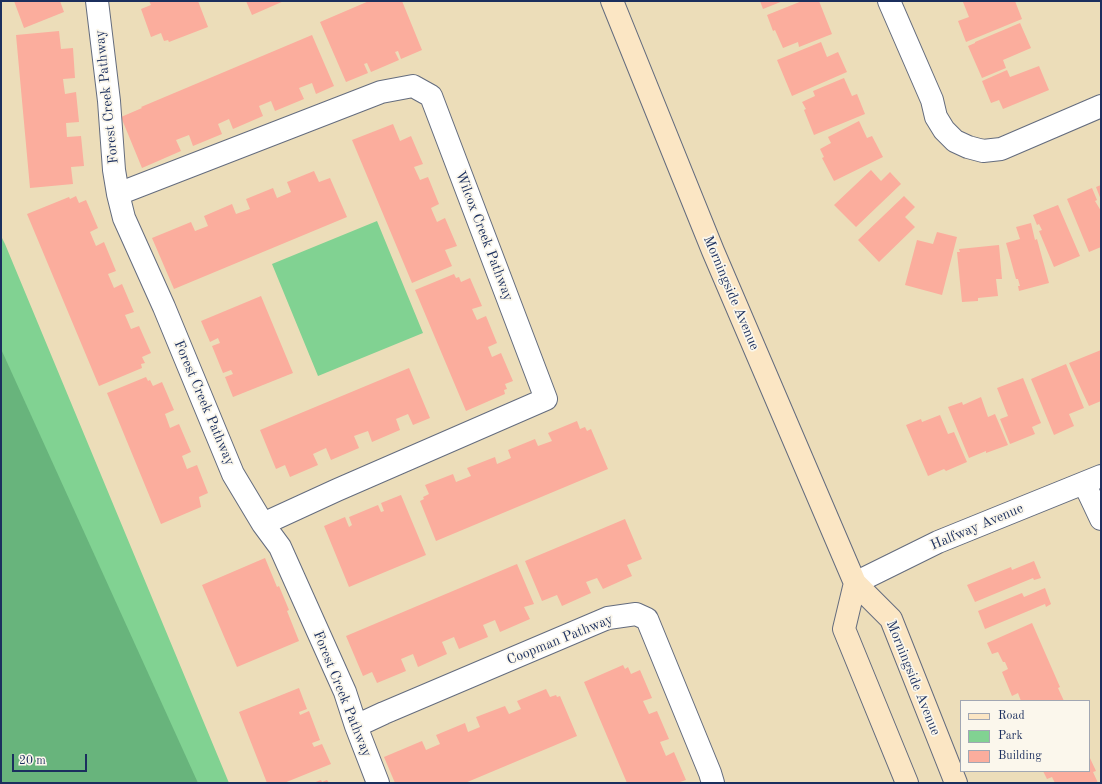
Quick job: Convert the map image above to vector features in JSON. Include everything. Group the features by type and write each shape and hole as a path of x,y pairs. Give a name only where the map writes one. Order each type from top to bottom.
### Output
{"main road":[{"name":"Morningside Avenue","path":"612,1 713,251 855,583 892,619 956,783"},
{"path":"855,583 844,629 907,783"}],"street":[{"name":"Forest Creek Pathway","path":"97,1 109,101 114,170 118,194 129,230 164,307 233,474 262,524 280,547 345,692 356,726 378,783"},
{"path":"889,1 932,100 936,117 944,130 955,141 968,147 983,150 1001,149 1101,106"},
{"name":"Wilcox Creek Pathway","path":"118,194 381,92 413,86 431,96 546,399 262,524"},
{"name":"Halfway Avenue","path":"855,583 938,542 1092,479"},
{"path":"1092,479 1101,519"},
{"name":"Coopman Pathway","path":"356,726 603,620 636,614 647,619 713,783"}],"green space":[{"path":"377,221 423,333 318,376 272,264"},
{"path":"1,236 5,244 229,783 1,783"},
{"path":"1,349 198,783 1,783"}],"building":[{"path":"14,1 60,1 64,12 24,28"},
{"path":"149,1 198,1 208,27 169,42 168,40 164,41 161,33 151,37 141,9 151,5"},
{"path":"246,1 284,1 252,15"},
{"path":"369,1 402,1 422,50 401,59 398,51 395,52 399,60 371,72 367,63 364,64 368,73 346,82 320,22"},
{"path":"760,1 783,1 763,9"},
{"path":"802,1 819,1 832,34 799,47 798,42 783,48 775,30 773,31 767,15"},
{"path":"1015,1 1022,19 966,42 958,21 969,17 963,2"},
{"path":"1020,23 1031,48 1003,60 1006,68 982,78 968,46"},
{"path":"59,31 61,49 73,48 75,78 63,79 65,94 76,92 79,122 66,123 67,137 81,136 84,166 71,167 73,184 30,188 16,35"},
{"path":"312,35 334,86 316,94 312,83 299,88 304,99 275,111 271,101 259,106 263,116 233,129 229,119 218,124 222,134 193,146 189,135 176,140 181,151 142,168 121,117 142,108 141,107"},
{"path":"821,42 827,57 838,52 847,72 792,96 777,60"},
{"path":"1039,66 1049,90 1003,109 999,100 991,103 982,81 1007,70 1010,77"},
{"path":"844,78 852,96 857,94 865,114 814,135 804,110 806,109 802,102 815,96 813,91"},
{"path":"859,121 867,138 872,136 883,157 834,181 822,158 824,157 820,149 831,143 828,137"},
{"path":"393,124 400,141 411,136 423,164 414,167 420,180 428,177 439,204 431,208 437,222 445,218 457,246 445,250 452,266 412,283 352,140"},
{"path":"871,170 881,181 890,172 901,184 856,227 834,205"},
{"path":"314,171 319,182 330,178 347,217 174,289 152,238 191,222 195,231 208,226 204,216 232,204 236,214 250,209 246,199 273,188 277,198 291,192 287,182"},
{"path":"1101,185 1101,200 1096,187"},
{"path":"1092,188 1097,200 1095,201 1101,211 1101,247 1089,252 1067,199"},
{"path":"76,196 79,203 86,200 98,228 90,232 96,246 104,242 116,271 108,274 114,288 122,284 134,312 125,315 131,329 139,326 151,353 142,357 145,363 141,364 142,368 99,386 27,214 69,197 70,199"},
{"path":"904,196 915,207 905,217 915,227 879,262 858,240"},
{"path":"1058,205 1080,256 1054,267 1039,231 1042,230 1039,224 1037,225 1033,215"},
{"path":"1031,223 1049,283 1019,291 1018,286 1020,286 1018,279 1016,279 1006,243 1020,239 1016,227"},
{"path":"937,232 957,237 942,295 905,285 917,240 933,244"},
{"path":"999,245 1002,279 996,279 998,296 978,298 978,301 962,302 957,252 960,252 959,249"},
{"path":"454,274 456,278 459,277 461,282 470,278 482,306 472,309 477,320 486,316 497,343 488,347 492,357 501,353 513,381 505,384 507,389 504,390 505,394 466,411 415,290"},
{"path":"261,296 293,373 233,397 225,377 233,374 231,370 223,373 212,346 220,343 218,338 210,342 201,321"},
{"path":"1101,350 1101,401 1089,406 1069,363"},
{"path":"1066,364 1084,408 1069,414 1074,426 1054,435 1031,379"},
{"path":"409,368 430,418 413,425 408,414 396,419 400,430 372,442 368,431 354,436 359,448 331,460 326,448 313,454 318,465 290,477 285,465 276,469 260,430"},
{"path":"146,377 148,381 150,380 153,386 162,382 174,410 165,414 170,428 179,424 191,452 182,456 187,469 197,465 208,493 199,497 201,507 161,524 107,393"},
{"path":"1023,378 1041,423 1032,427 1035,434 1010,444 1000,419 1008,416 997,388"},
{"path":"981,397 988,417 995,414 1008,445 986,453 986,451 969,458 948,407 962,402 963,405"},
{"path":"940,415 948,434 954,432 967,462 946,471 944,469 928,476 906,425 921,419 922,422"},
{"path":"577,421 580,429 585,427 587,431 591,429 608,469 436,541 420,501 424,499 423,497 429,494 425,485 453,474 456,482 471,476 467,468 495,457 497,464 511,458 508,450 535,439 538,446 552,441 548,433"},
{"path":"401,495 426,555 349,587 324,526 345,517 349,527 352,525 349,517 378,505 381,512 384,511 381,503"},
{"path":"625,519 642,559 627,565 632,576 603,589 597,578 586,582 591,593 562,606 557,595 542,601 525,561"},
{"path":"265,558 277,587 279,586 289,610 287,611 299,641 237,667 202,585"},
{"path":"1034,561 1041,578 1034,580 1033,578 975,602 967,585 1011,567 1012,570"},
{"path":"517,564 534,604 524,607 530,619 500,632 495,620 483,625 488,637 459,649 454,637 442,642 447,654 418,667 413,654 401,659 406,671 377,683 372,672 363,676 346,636"},
{"path":"1045,588 1051,604 1046,607 1045,604 985,629 978,611 1022,593 1024,597"},
{"path":"1032,623 1060,687 1058,688 1064,700 1021,700 1018,693 1012,696 1002,672 1008,669 1005,662 1003,662 998,652 992,654 987,643"},
{"path":"623,665 625,669 628,667 631,674 640,670 652,698 643,701 649,714 657,711 669,739 660,742 666,756 674,752 686,780 677,783 627,783 584,682"},
{"path":"299,688 307,709 299,712 300,715 309,711 320,740 312,743 314,747 322,744 331,764 284,783 267,783 239,712"},
{"path":"546,689 550,697 556,695 557,697 560,696 577,736 465,783 395,783 384,757 422,741 426,750 440,744 436,735 465,723 468,732 480,727 476,717 505,706 509,714 521,709 517,701"},
{"path":"1090,758 1096,771 1093,772 1098,783 1055,783 1052,777 1047,779 1044,772 1090,772"},
{"path":"321,780 322,782 327,780 329,783 313,783"}]}
